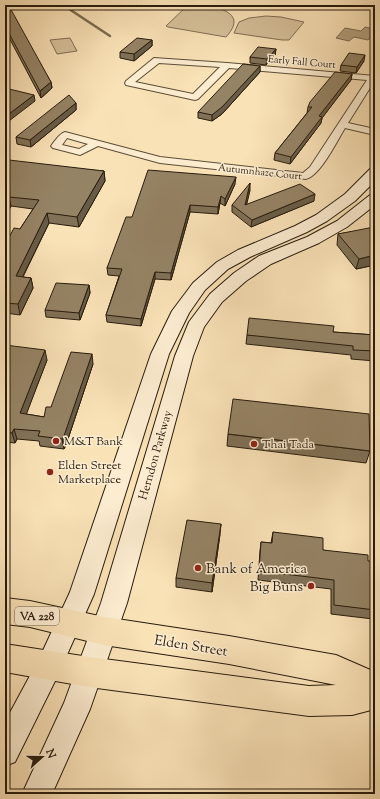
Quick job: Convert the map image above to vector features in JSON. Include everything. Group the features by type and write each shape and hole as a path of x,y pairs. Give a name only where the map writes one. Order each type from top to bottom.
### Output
{"main road":[{"name":"Herndon Parkway","path":"5,752 49,666 82,594 160,354 169,331 179,312 199,287 235,258 268,242 307,226 327,215 352,197 375,172"},
{"name":"Herndon Parkway","path":"37,794 76,709 114,603 184,356 195,326 216,298 240,277 265,260 313,240 342,224 375,198"},
{"name":"Elden Street","path":"5,611 30,614 104,632 229,650 336,670 375,687"},
{"path":"5,658 89,672 309,701 352,700 375,694"}],"street":[{"name":"Early Fall Court","path":"227,65 195,97 129,83 157,60 227,65 374,78"},
{"name":"Autumnhaze Court","path":"97,143 160,160 306,176 314,169 374,78"},
{"path":"343,124 375,132"}],"shaded area":[{"path":"188,5 206,6 224,10 231,15 234,20 233,28 226,37 166,26"},
{"path":"266,16 281,17 304,22 289,40 234,33 239,22 249,18"},
{"path":"365,27 375,29 375,32 368,40 354,37 349,41 336,38 345,28 361,31"},
{"path":"70,38 77,51 57,54 50,40"}],"building":[{"path":"5,6 9,6 51,82 40,91 5,26"},
{"path":"137,38 152,40 134,54 120,52"},
{"path":"258,47 276,49 267,59 250,57"},
{"path":"349,53 365,55 357,67 341,65"},
{"path":"243,64 260,66 222,107 212,115 198,112"},
{"path":"335,72 352,74 319,116 322,117 291,157 275,153 312,107 308,107 310,102"},
{"path":"5,88 34,95 5,117"},
{"path":"69,95 76,103 30,140 16,137"},
{"path":"9,160 104,171 77,217 47,213 16,276 31,278 18,304 5,303 5,263 10,254 5,254 5,245 14,228 20,229 39,200 9,197 5,204 5,164"},
{"path":"148,170 236,177 225,199 221,196 218,207 190,205 171,273 155,272 141,319 106,315 122,269 107,268 126,217 132,217"},
{"path":"250,183 245,205 300,184 315,194 252,220 232,205"},
{"path":"374,227 375,255 359,259 338,234"},
{"path":"56,283 89,285 79,313 45,310"},
{"path":"249,318 334,326 333,332 375,335 375,351 353,350 353,346 247,335"},
{"path":"5,345 45,350 20,413 44,417 46,407 51,407 71,352 92,354 62,439 38,436 40,431 14,429 12,433 5,432"},
{"path":"233,399 369,414 370,451 228,434"},
{"name":"Bank of America","path":"187,520 221,524 212,583 176,578"},
{"path":"273,532 323,538 323,550 368,555 368,561 374,561 375,610 334,605 334,580 259,571 261,542 272,543"}],"waterway":[{"path":"63,5 110,36"}],"place":[{"name":"M&T Bank","path":"56,441"},
{"name":"Thai Tada","path":"254,444"},
{"name":"Elden Street Marketplace","path":"50,472"},
{"name":"Bank of America","path":"198,568"},
{"name":"Big Buns","path":"311,586"}]}
